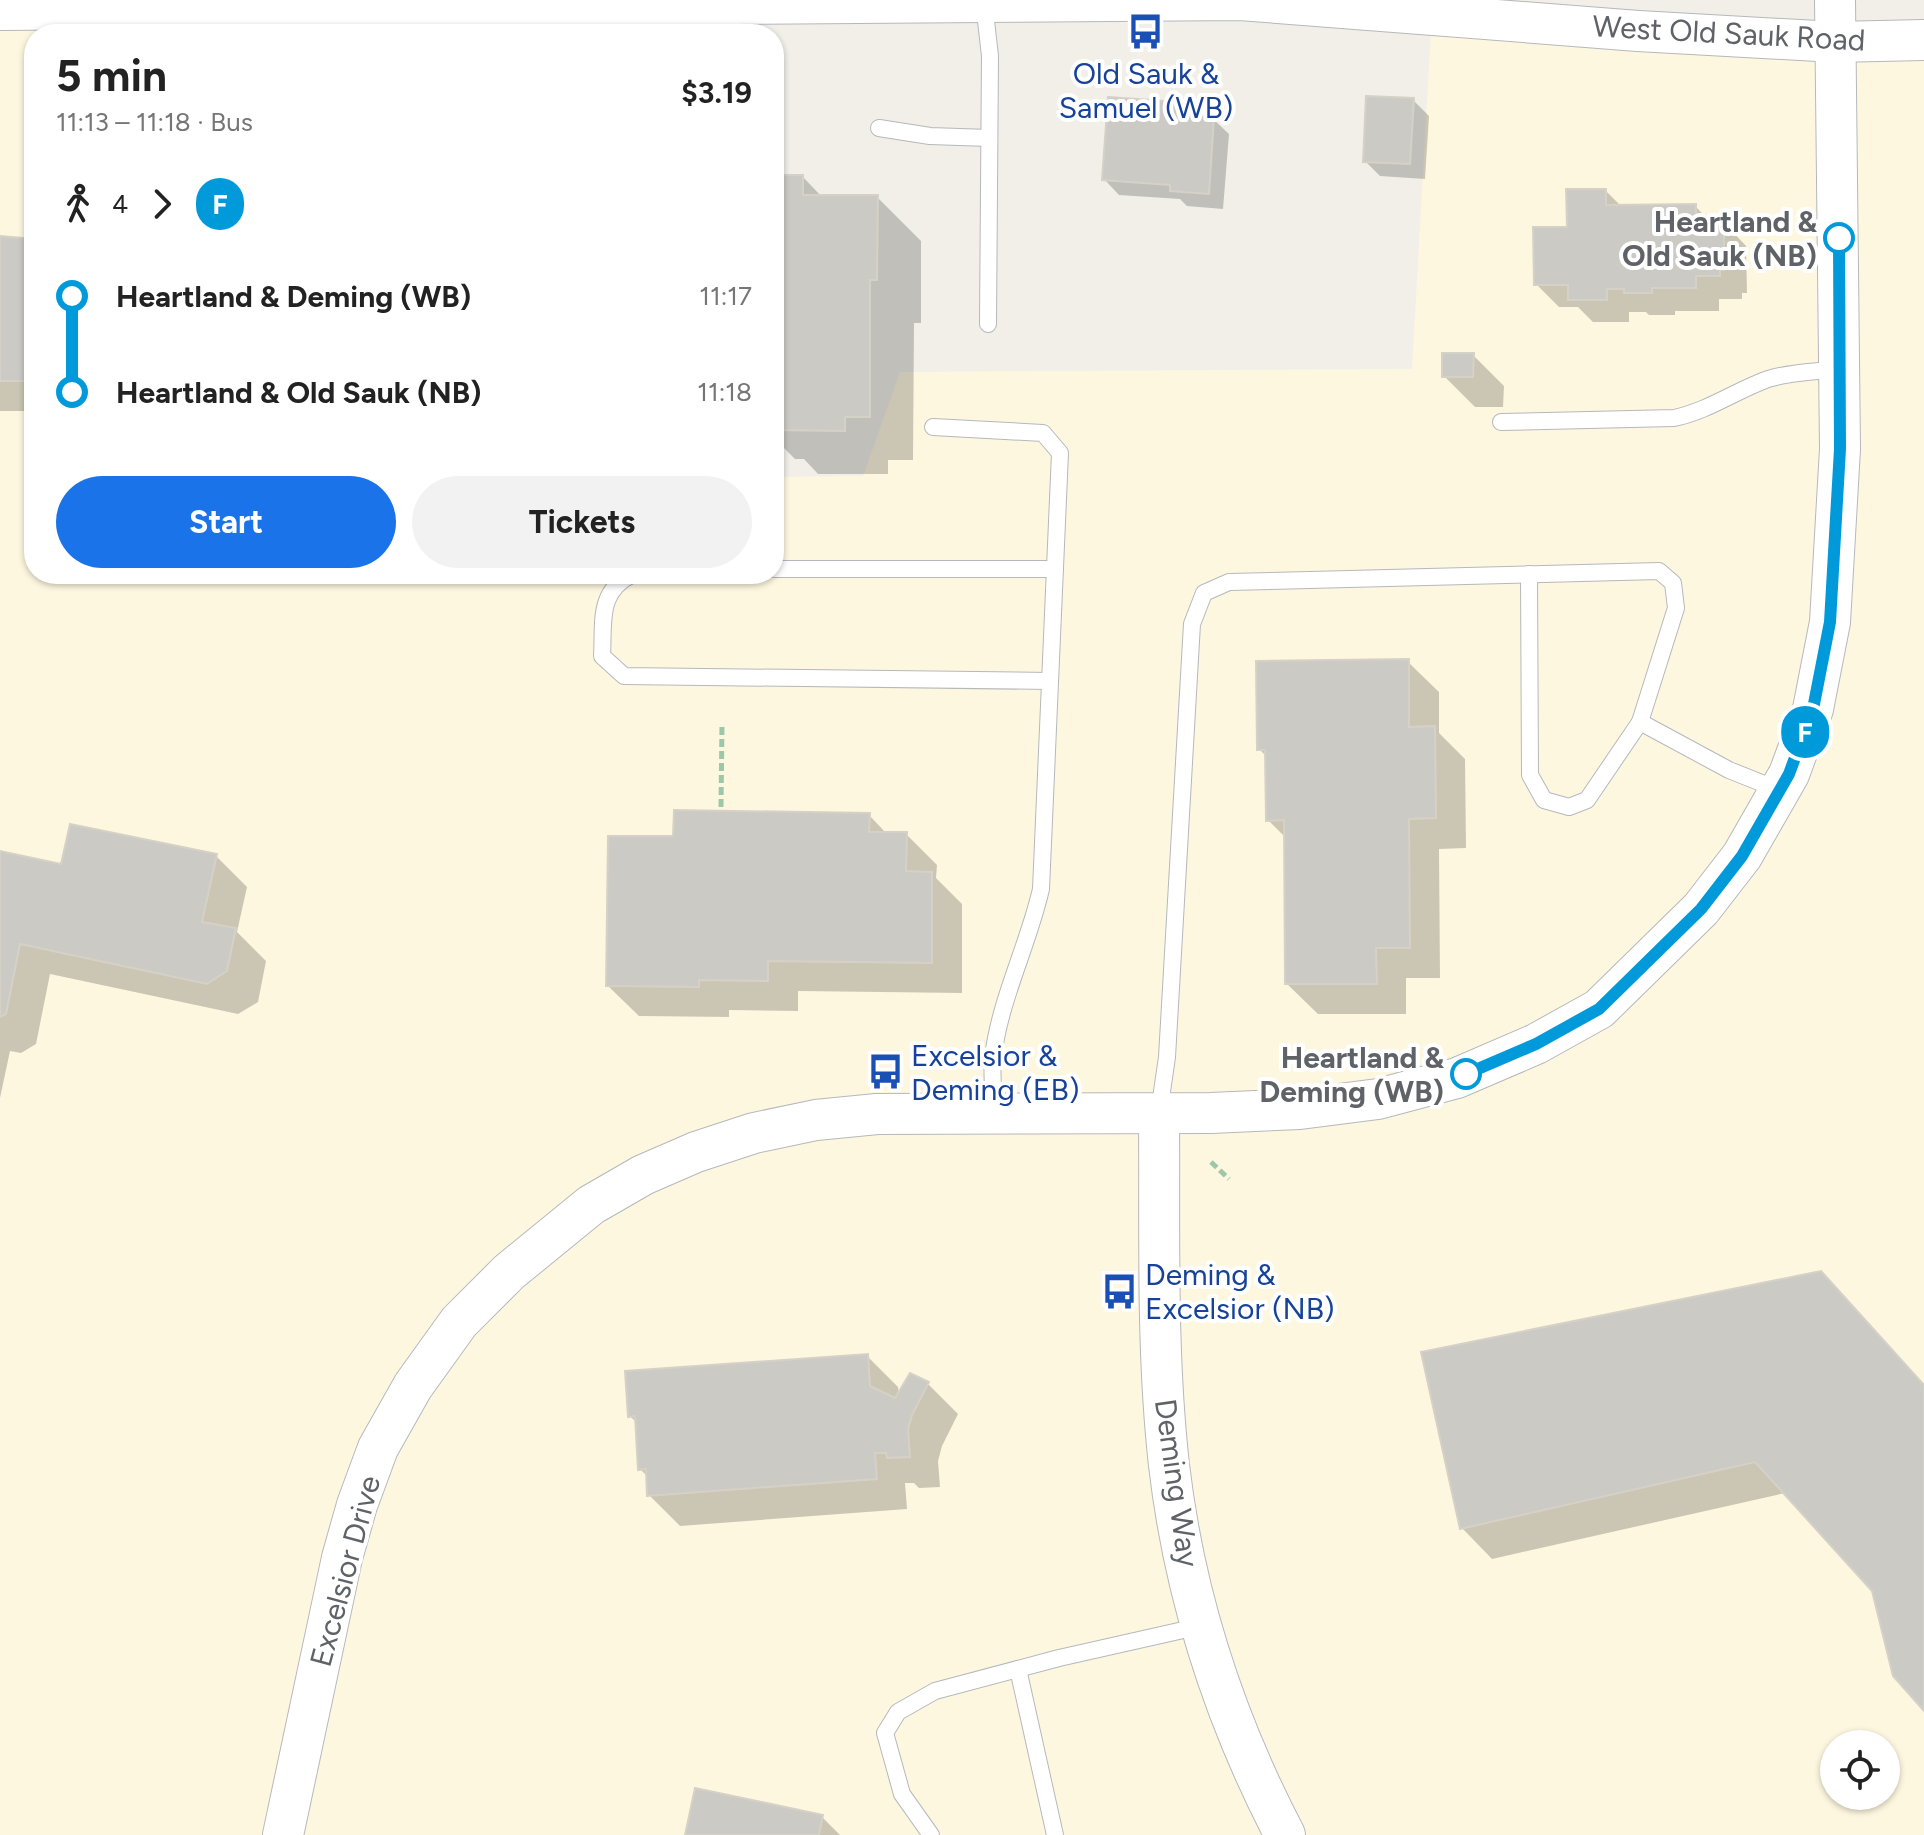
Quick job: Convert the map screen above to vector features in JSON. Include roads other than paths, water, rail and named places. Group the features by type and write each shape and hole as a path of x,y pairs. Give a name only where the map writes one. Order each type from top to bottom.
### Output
{"street":[{"name":"West Old Sauk Road","path":"0,10 1240,0 1638,31 1835,42 1924,40"},
{"name":"Excelsior Drive","path":"283,1835 342,1558 378,1448 413,1386 459,1322 509,1272 591,1205 643,1175 725,1143 816,1120 877,1114 1300,1109 1378,1099 1457,1078 1536,1044 1599,1009 1701,909 1742,856 1789,774 1813,709 1830,622 1840,449 1835,0"},
{"name":"Deming Way","path":"1159,1113 1163,1381 1168,1452 1181,1540 1201,1626 1226,1705 1248,1760 1285,1835"}],"lane":[{"path":"984,3 990,56 988,324"},
{"path":"879,128 930,136 989,138"},
{"path":"1501,422 1674,418 1697,413 1785,374 1839,369"},
{"path":"933,427 1043,433 1060,453 1041,889 1033,924 1004,1003 993,1058 995,1113"},
{"path":"784,569 1055,569"},
{"path":"1159,1113 1167,1057 1192,624 1204,593 1229,582 1529,574 1659,571 1673,583 1676,608 1640,722 1587,800 1569,807 1544,800 1530,775 1529,574"},
{"path":"617,584 605,601 602,656 624,676 1050,681"},
{"path":"1640,722 1729,770 1779,790"},
{"path":"931,1835 902,1794 885,1733 898,1712 935,1691 1201,1626"},
{"path":"1018,1669 1055,1835"}],"place":[{"name":"Old Sauk & Samuel (WB)","path":"1146,32"},
{"name":"Heartland & Old Sauk (NB)","path":"1839,238"},
{"name":"Excelsior & Deming (EB)","path":"885,1072"},
{"name":"Heartland & Deming (WB)","path":"1466,1074"},
{"name":"Deming & Excelsior (NB)","path":"1119,1291"}]}
